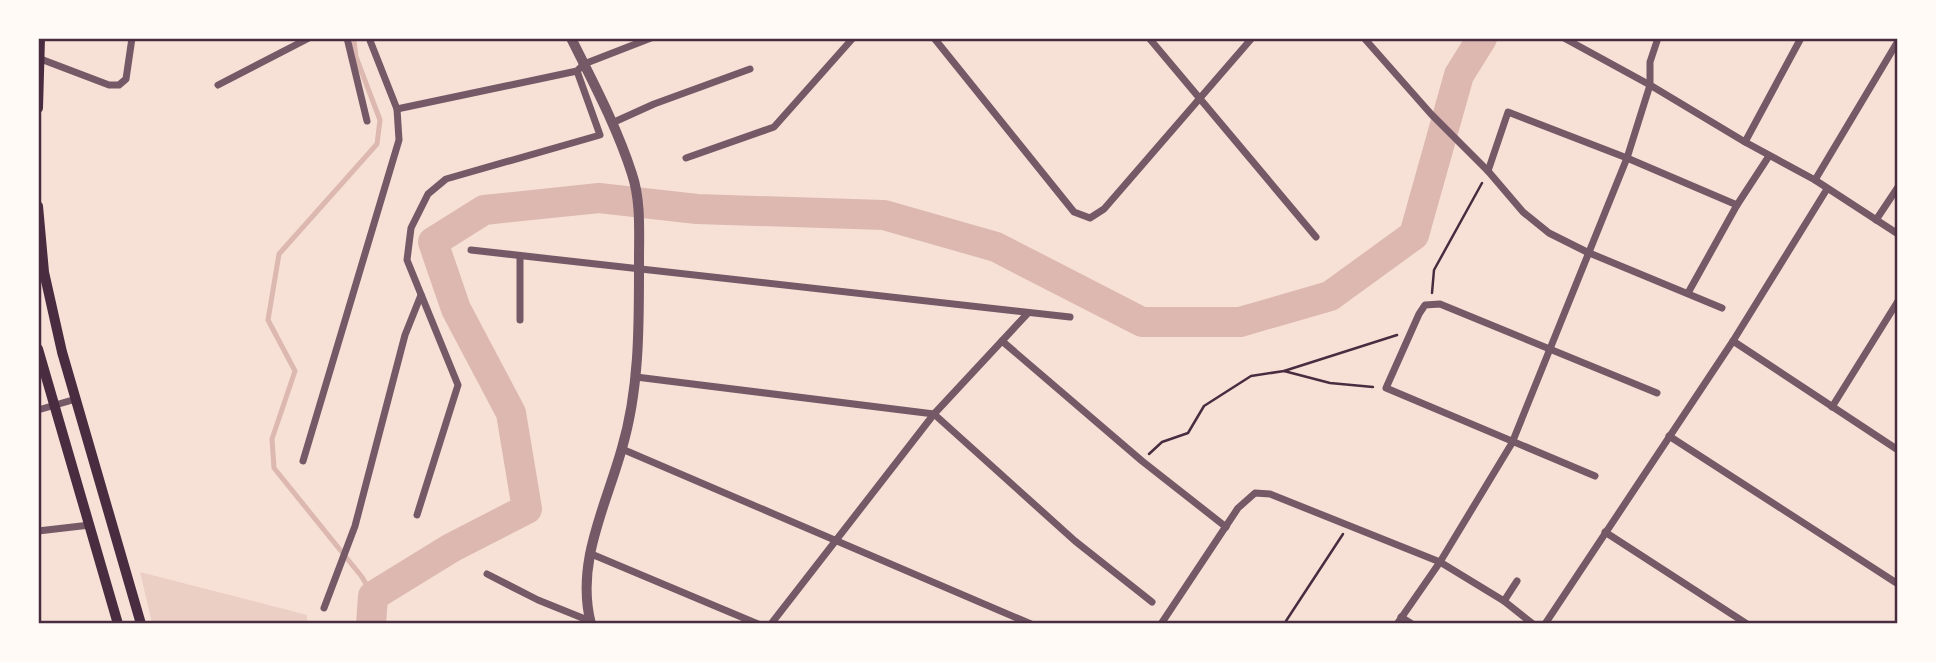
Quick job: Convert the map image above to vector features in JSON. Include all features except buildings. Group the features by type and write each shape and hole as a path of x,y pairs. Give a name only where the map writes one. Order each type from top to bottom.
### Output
{"main road":[{"path":"38,108 40,38"},
{"path":"38,206 44,272 62,352 141,624"},
{"path":"38,349 118,624"}],"street":[{"path":"39,59 109,85 119,85 126,79 132,38"},
{"path":"218,85 309,38"},
{"path":"347,38 367,121"},
{"path":"303,461 399,140 397,109 369,38"},
{"path":"418,515 458,385 407,260 411,228 428,194 446,179 600,135 571,38"},
{"path":"397,109 580,68 651,38"},
{"path":"686,158 774,127 853,38"},
{"path":"934,38 1074,212 1090,218 1104,209 1252,38"},
{"path":"1149,38 1316,237"},
{"path":"1364,38 1430,114 1488,171 1523,212 1549,233 1587,252 1722,308"},
{"path":"1563,38 1815,180 1898,234"},
{"path":"1412,624 1399,620 1440,562 1511,443 1627,158 1650,85 1650,62 1658,38"},
{"path":"1745,142 1801,38"},
{"path":"1815,180 1898,41"},
{"path":"580,68 612,123 633,176 639,211 634,400 622,449 589,553 586,600 590,622"},
{"path":"612,123 654,104 750,69"},
{"path":"1488,171 1508,112 1627,158 1737,205"},
{"path":"1688,292 1737,205 1769,156"},
{"path":"1876,220 1898,187"},
{"path":"1545,624 1733,341 1827,189"},
{"path":"471,250 1070,317"},
{"path":"520,257 520,320"},
{"path":"324,608 355,526 405,335 421,295"},
{"path":"1832,407 1898,301"},
{"path":"1595,476 1511,443 1386,388 1411,331 1426,305 1440,304 1657,393"},
{"path":"771,624 934,414 1028,313"},
{"path":"1002,341 1142,461 1226,527"},
{"path":"1733,341 1898,450"},
{"path":"636,377 934,414 1075,541 1152,602"},
{"path":"38,410 76,399"},
{"path":"1669,436 1898,584"},
{"path":"622,449 1031,624"},
{"path":"1161,624 1238,508 1255,493 1270,494 1440,562 1504,601 1533,624"},
{"path":"38,531 90,525"},
{"path":"1605,532 1747,624"},
{"path":"589,553 758,624"},
{"path":"487,574 590,622"},
{"path":"1504,601 1517,581"}],"path":[{"path":"1426,305 1432,294 1434,270 1488,171"},
{"path":"1142,461 1161,442 1188,433 1204,406 1251,376 1284,371 1411,331"},
{"path":"1284,371 1330,383 1386,388"},
{"path":"1284,624 1349,525"}],"shaded area":[{"path":"140,572 307,615 307,623 152,623"}],"waterway":[{"path":"371,624 373,596 451,548 527,509 511,413 456,309 433,242 484,210 599,198 697,209 884,215 996,247 1142,322 1240,322 1330,296 1414,235 1459,75 1482,38"},
{"path":"354,41 356,57 380,120 377,144 279,254 268,320 295,371 272,439 274,468 362,577 373,596"}]}
